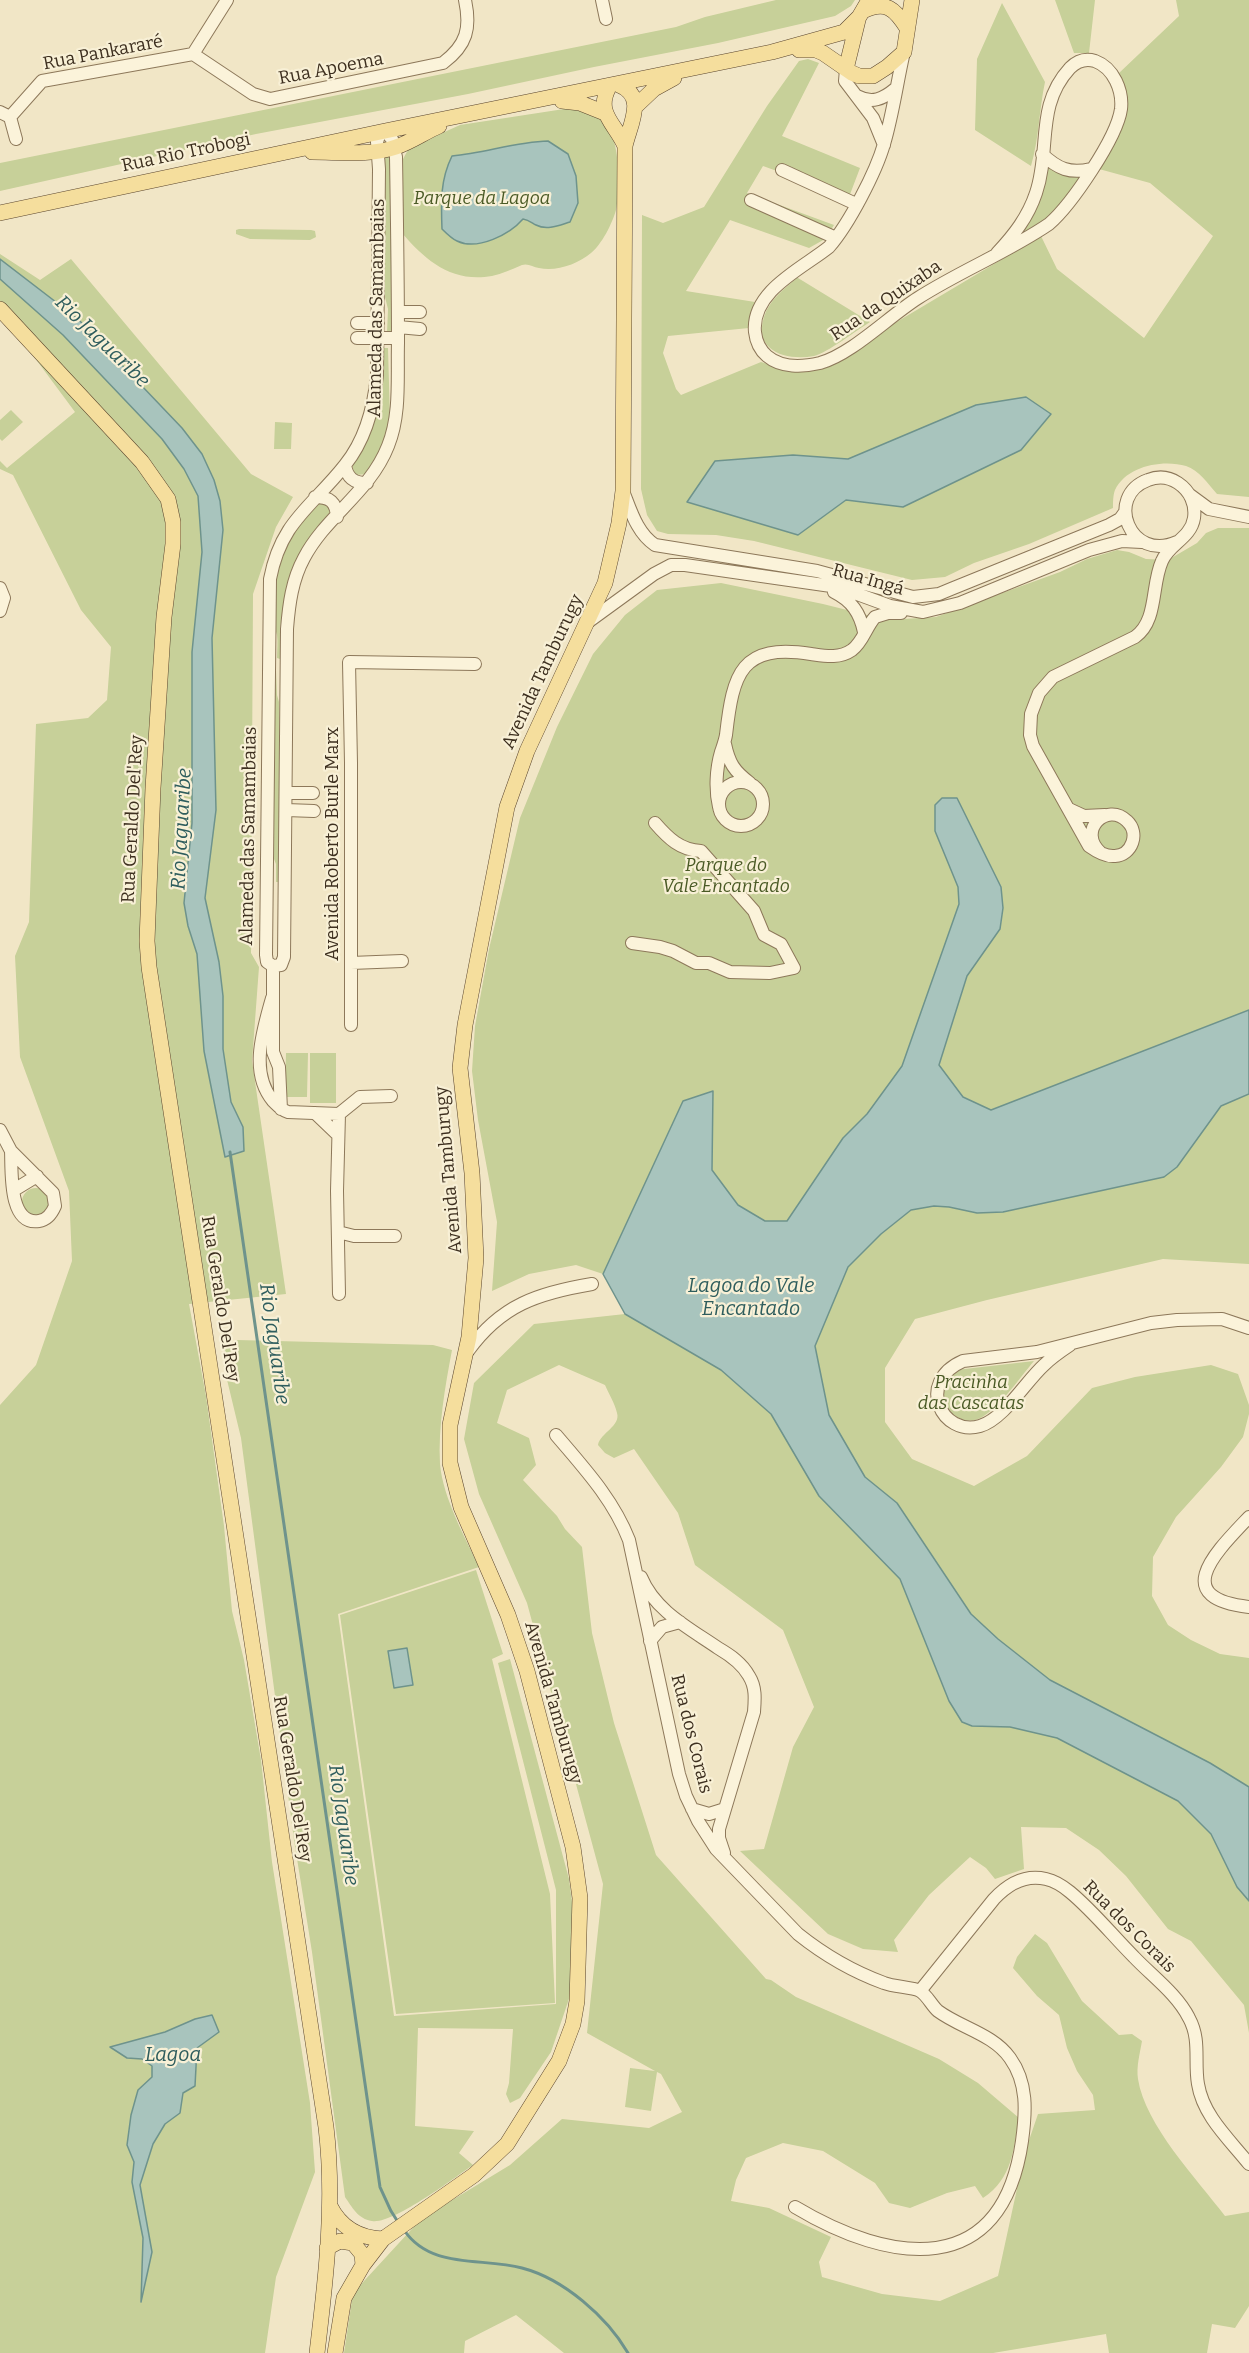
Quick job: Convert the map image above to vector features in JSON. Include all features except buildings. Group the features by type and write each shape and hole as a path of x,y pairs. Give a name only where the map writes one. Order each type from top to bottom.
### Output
{"main road":[{"path":"772,52 816,50 859,76 873,76 887,68 904,52 912,0"},
{"path":"605,113 603,102 614,86 772,52 844,32 864,9 872,6 887,7 898,15 907,28"},
{"path":"846,69 864,9"},
{"path":"614,86 629,90 636,106 654,89 691,69"},
{"name":"Rua Rio Trobogi","path":"0,213 382,131 614,86"},
{"path":"539,100 580,103 605,113"},
{"name":"Avenida Tamburugy","path":"335,2353 344,2298 363,2265 386,2237 474,2175 507,2144 559,2061 573,2024 577,2001 580,1898 573,1847 527,1671 508,1615 461,1507 450,1463 450,1425 466,1354 475,1292 477,1258 472,1173 461,1085 465,1025 507,807 527,751 605,583 612,555 623,491 625,146 636,106"},
{"name":"Avenida Tamburugy","path":"605,113 617,128 625,146"},
{"path":"281,153 378,151 395,147 458,117"},
{"name":"Rua Geraldo Del'Rey","path":"0,309 142,462 168,499 173,522 173,544 164,617 153,788 147,941 149,967 331,2168 327,2248 317,2353"},
{"path":"330,2206 337,2219 352,2231 373,2238 386,2237"},
{"path":"327,2248 340,2241 353,2243 362,2254 363,2265"}],"street":[{"path":"194,54 227,0"},
{"name":"Rua Apoema","path":"194,54 253,94 270,99 278,98 443,63 467,33 468,18 465,0"},
{"path":"602,0 606,19"},
{"name":"Rua da Quixaba","path":"904,52 884,145 856,204 829,247 768,294 755,323 755,334 759,347 768,357 778,362 804,366 837,356 918,298 1049,224 1072,200 1113,133 1121,109 1121,94 1112,73 1102,64 1093,60 1083,60 1074,64 1058,85 1048,108 1037,191 1028,212 1013,236 997,253"},
{"name":"Rua Pankararé","path":"5,115 42,81 194,54"},
{"path":"846,69 845,81 873,118 884,145"},
{"path":"857,96 877,100 888,96 896,89"},
{"path":"5,115 16,139"},
{"path":"382,131 392,139 395,147"},
{"name":"Alameda das Samambaias","path":"382,131 378,139 378,323 375,399 364,432 345,465 315,496 285,535 273,563 268,597 266,958 267,962 273,966 284,962 288,610 297,574 314,543 367,483 382,461 394,426 397,408 395,147"},
{"path":"1042,154 1058,168 1078,172 1091,169"},
{"path":"782,170 856,204"},
{"path":"751,200 836,238"},
{"path":"398,312 420,312"},
{"name":"Alameda das Samambaias","path":"357,323 378,323"},
{"path":"357,338 377,338 420,328"},
{"path":"345,465 349,477 354,481 367,483"},
{"path":"1157,573 1155,559 1144,543 1130,530 1125,512 1135,487 1151,478 1169,478 1178,482 1204,507 1249,517"},
{"name":"Rua Ingá","path":"623,491 637,525 655,545 817,571 913,597 939,594 1109,525 1120,519 1125,512"},
{"path":"1190,495 1195,509 1190,530"},
{"path":"315,496 332,501 335,504 337,517"},
{"path":"1069,809 1084,816 1114,814 1126,820 1131,825 1133,839 1127,851 1121,855 1107,856 1089,846 1033,746 1029,724 1034,702 1053,676 1143,632 1150,615 1157,573 1165,555 1207,515 1223,513"},
{"name":"Rua Ingá","path":"588,622 654,574 671,565 685,565 838,587 890,606 923,612 960,603 1103,545 1122,541 1144,543"},
{"path":"1144,543 1161,547 1177,542"},
{"path":"814,585 836,592 853,605 862,621 864,632"},
{"path":"0,588 3,598 0,611"},
{"path":"725,742 729,762 734,770 761,792 764,808 756,821 741,826 726,821 719,807 716,790 731,692 735,682 749,664 763,654 774,651 825,656 843,654 858,644 870,622 880,615 923,612"},
{"path":"268,662 286,662"},
{"name":"Avenida Roberto Burle Marx","path":"351,1025 349,662 474,664"},
{"path":"719,807 724,790 730,785 739,782 755,786"},
{"path":"286,793 313,793"},
{"path":"286,810 314,811"},
{"path":"1101,853 1092,843 1092,829 1100,818 1107,815"},
{"path":"632,943 660,947 696,963 709,963 726,968 730,972 770,973 794,968 781,944 764,935 754,911 701,851 689,850 670,840 655,823"},
{"path":"267,890 285,890"},
{"path":"351,963 402,961"},
{"path":"273,966 275,1058 279,1067 281,1109"},
{"path":"272,998 264,1028 260,1071 265,1089 281,1109 288,1113 339,1114 360,1097 391,1096"},
{"path":"260,1057 275,1058"},
{"path":"315,1113 338,1135"},
{"path":"339,1114 339,1294"},
{"path":"0,1130 11,1151 53,1193 55,1199 52,1213 46,1218 39,1221 24,1218 16,1207 11,1151"},
{"path":"14,1190 38,1176"},
{"path":"338,1232 354,1236 395,1236"},
{"path":"466,1354 479,1335 499,1318 537,1296 592,1284"},
{"path":"1070,1345 1043,1365 1000,1413 980,1426 969,1427 956,1424 946,1417 940,1407 936,1395 943,1374 953,1365 963,1361 1037,1352 1151,1323 1202,1318 1249,1320"},
{"path":"1222,1319 1249,1328"},
{"path":"1037,1352 1043,1365"},
{"name":"Rua dos Corais","path":"556,1435 602,1490 615,1510 629,1540 636,1582 679,1774 692,1809 711,1842 728,1861 811,1945 876,1980 898,1988 920,1991 994,1899 1007,1887 1016,1881 1036,1878 1047,1879 1059,1885 1080,1902 1171,1994 1189,2016 1197,2043 1196,2073 1201,2099 1215,2122 1249,2164"},
{"path":"1249,1517 1215,1553 1208,1564 1205,1581 1213,1597 1233,1605 1249,1607"},
{"path":"633,1559 642,1581 654,1600 680,1622 741,1665 753,1685 754,1712 719,1829 719,1838 728,1861"},
{"path":"650,1641 662,1627 680,1622"},
{"path":"692,1809 709,1814 724,1809"},
{"path":"795,2207 817,2221 862,2240 905,2250 928,2249 957,2242 983,2229 997,2214 1011,2188 1020,2159 1025,2112 1022,2082 1009,2056 998,2046 940,2012 920,1991"}],"green space":[{"path":"776,0 855,0 851,6 835,16 718,43 256,134 0,191 0,163 676,27 705,17"},
{"path":"1055,0 1095,0 1089,53 1074,53"},
{"path":"1176,0 1249,0 1249,497 1217,494 1199,474 1186,466 1167,463 1146,466 1136,470 1120,482 1114,492 1113,508 1029,544 974,563 945,577 912,580 754,541 716,535 668,534 657,531 647,515 641,489 642,215 663,223 704,207 767,106 799,61 808,59 819,63 782,136 860,168 849,197 763,166 747,193 834,225 825,239 809,248 730,220 686,291 755,302 749,328 668,336 663,353 676,389 681,395 761,362 794,372 821,367 1041,236 1057,269 1144,338 1213,236 1150,183 1099,169 1120,130 1118,74 1179,16","holes":["976,405 903,507 846,500 798,535 688,501 715,461 793,455 848,459"]},
{"path":"1002,3 1045,82 1031,166 975,130 977,59"},
{"name":"Parque da Lagoa","path":"577,107 599,116 608,126 616,148 619,175 618,200 612,221 599,244 586,257 559,268 546,269 524,265 492,276 464,276 452,273 430,261 402,233 403,159 409,148 460,125"},
{"path":"391,152 392,330 387,333 385,155"},
{"path":"1046,162 1053,170 1062,174 1084,175 1051,216 1015,239"},
{"path":"236,230 311,230 315,231 316,237 310,240 250,239 236,234"},
{"path":"0,254 40,280 71,259 251,474 293,497 276,527 253,594 251,953 259,967 252,1061 286,1294 189,1304 206,1396 224,1526 232,1611 244,1660 261,1760 272,1862 310,2103 315,2172 276,2277 265,2353 0,2353 0,1405 36,1365 72,1261 69,1191 20,1057 15,956 29,922 36,724 88,718 107,700 111,647 81,610 13,475 0,469 0,461 7,468 75,412 0,311","holes":["195,2019 197,2048 195,2086 183,2093 180,2113 165,2124 153,2144 140,2185 152,2252 141,2297 143,2238 132,2182 134,2162 127,2145 131,2115 138,2090 152,2077 152,2066 142,2059 127,2058 165,2032"]},
{"path":"797,278 870,322 834,346 814,356 793,357 774,351 763,338 764,317 773,300"},
{"path":"382,348 388,348 390,419 385,442 368,474 355,475 352,465 372,427 382,396"},
{"path":"11,410 23,422 2,441 0,439 0,420"},
{"path":"275,422 292,423 291,449 274,449"},
{"path":"317,502 328,504 330,514 284,600 280,629 280,659 277,658 277,635 273,625 274,586 277,571 288,543"},
{"name":"Parque do Vale Encantado","path":"1218,528 1249,528 1249,1010 991,1111 963,1097 939,1065 967,976 1000,929 1003,908 1001,887 935,831 958,887 959,904 902,1066 867,1114 843,1138 787,1221 765,1221 738,1205 712,1170 713,1091 683,1101 603,1274 576,1265 529,1274 492,1291 497,1222 478,1120 472,1071 475,1026 489,949 520,818 557,727 593,654 625,615 657,590 721,583 887,620 936,617 1060,572 1087,559 1117,550 1146,559 1168,560 1197,543 1206,533"},
{"path":"274,668 276,669 279,702 279,882 276,882 276,864 272,854"},
{"path":"286,1053 308,1053 307,1097 285,1097"},
{"path":"310,1053 336,1053 336,1103 310,1103"},
{"path":"1249,1094 1249,1264 1163,1259 915,1319 885,1368 885,1422 912,1459 974,1486 1027,1456 1092,1388 1135,1377 1211,1365 1238,1374 1249,1405 1243,1437 1221,1467 1176,1517 1153,1557 1152,1596 1168,1625 1191,1640 1220,1654 1249,1658 1249,1787 1210,1763 1050,1680 998,1639 971,1614 897,1503 865,1477 829,1415 815,1346 848,1267 881,1234 911,1210 934,1206 977,1213 1164,1177 1177,1167 1221,1106"},
{"path":"36,1188 46,1192 50,1202 46,1212 36,1216 26,1212 22,1202 26,1192"},
{"path":"625,1314 721,1370 771,1414 819,1496 900,1579 949,1701 973,1726 1010,1727 1057,1738 1178,1801 1211,1834 1237,1887 1249,1901 1249,2033 1244,2005 1191,1941 1168,1929 1126,1876 1099,1850 1066,1828 1021,1827 1024,1869 995,1879 986,1868 970,1857 929,1895 894,1940 898,1952 863,1949 828,1934 740,1851 764,1849 793,1747 814,1707 783,1630 695,1565 678,1513 634,1449 614,1458 598,1445 617,1418 615,1406 605,1385 559,1365 507,1390 497,1423 529,1438 536,1465 523,1480 582,1547 592,1633 614,1723 656,1855 766,1979 796,1997 939,2059 978,2083 1019,2118 1013,2152 1006,2172 993,2190 983,2198 975,2186 947,2193 910,2208 889,2203 875,2183 823,2151 783,2143 746,2158 736,2180 731,2201 769,2208 831,2237 819,2262 822,2277 882,2294 940,2301 998,2276 1025,2152 1038,2114 1095,2110 1093,2095 1077,2071 1067,2048 1059,2015 1037,1996 1013,1968 1017,1957 1035,1934 1047,1943 1082,2001 1119,2035 1132,2034 1142,2041 1138,2079 1143,2097 1161,2133 1187,2169 1225,2216 1249,2212 1249,2306 1235,2328 1212,2324 1207,2353 1109,2353 1106,2334 993,2353 564,2353 516,2315 465,2341 464,2353 344,2353 353,2293 421,2219 510,2165 562,2119 649,2128 682,2112 661,2074 657,2072 651,2111 625,2107 630,2068 655,2071 587,2033 603,1884 527,1603 479,1494 464,1439 474,1383 534,1324"},
{"path":"237,1340 433,1345 452,1350 441,1421 440,1464 450,1504 479,1567 338,1614 394,2016 556,2004 556,1890 498,1663 510,1659 569,1879 574,1917 571,1993 551,2052 520,2098 510,2103 506,2094 509,2083 513,2029 418,2028 415,2126 474,2131 459,2153 473,2165 408,2208 381,2220 372,2221 363,2218 345,2197 312,1952 294,1840 241,1438 223,1363 225,1348"},
{"name":"Pracinha das Cascatas","path":"1034,1361 999,1403 983,1417 969,1421 962,1419 952,1413 944,1402 944,1387 956,1370"},
{"path":"476,1570 503,1654 492,1659 550,1894 555,2003 396,2014 340,1615"}],"water":[{"path":"548,141 568,154 576,176 578,203 570,222 553,227 540,227 523,219 502,235 474,244 457,241 442,229 443,183 452,156"},
{"path":"0,259 78,319 182,428 202,454 214,480 220,501 223,530 212,638 216,810 205,898 219,962 223,996 223,1049 231,1102 243,1127 244,1151 225,1157 204,1051 197,954 188,926 184,903 192,823 192,652 202,552 198,496 184,469 162,439 63,335 0,279"},
{"path":"1026,397 1051,414 1021,450 903,507 846,500 798,535 687,502 715,461 793,455 848,459 976,405"},
{"name":"Lagoa do Vale Encantado","path":"942,798 957,798 1001,887 1003,908 1000,929 967,976 939,1065 963,1097 991,1110 1249,1010 1249,1094 1221,1106 1177,1167 1164,1177 1003,1212 977,1213 934,1206 911,1210 881,1234 848,1267 815,1346 829,1415 865,1477 897,1503 971,1614 998,1639 1050,1680 1210,1763 1249,1787 1249,1901 1237,1887 1211,1834 1178,1801 1057,1738 1010,1727 972,1726 962,1722 949,1701 900,1579 819,1496 771,1414 721,1370 625,1314 603,1274 683,1101 713,1091 712,1170 738,1205 765,1221 787,1221 843,1138 867,1114 902,1066 959,904 958,887 935,831 935,805"},
{"path":"407,1648 413,1685 394,1688 388,1651"},
{"name":"Lagoa","path":"212,2015 219,2032 197,2048 195,2086 183,2093 180,2113 165,2124 153,2144 140,2185 152,2252 141,2302 143,2238 132,2182 134,2162 127,2145 131,2115 138,2090 152,2077 152,2066 142,2059 127,2058 110,2047 165,2032 195,2019"}],"waterway":[{"name":"Rio Jaguaribe","path":"230,1152 380,2187 398,2222"},
{"name":"Rio Jaguaribe","path":"404,2230 415,2243 443,2257 522,2268 553,2281 583,2301 596,2313 628,2353"}]}
